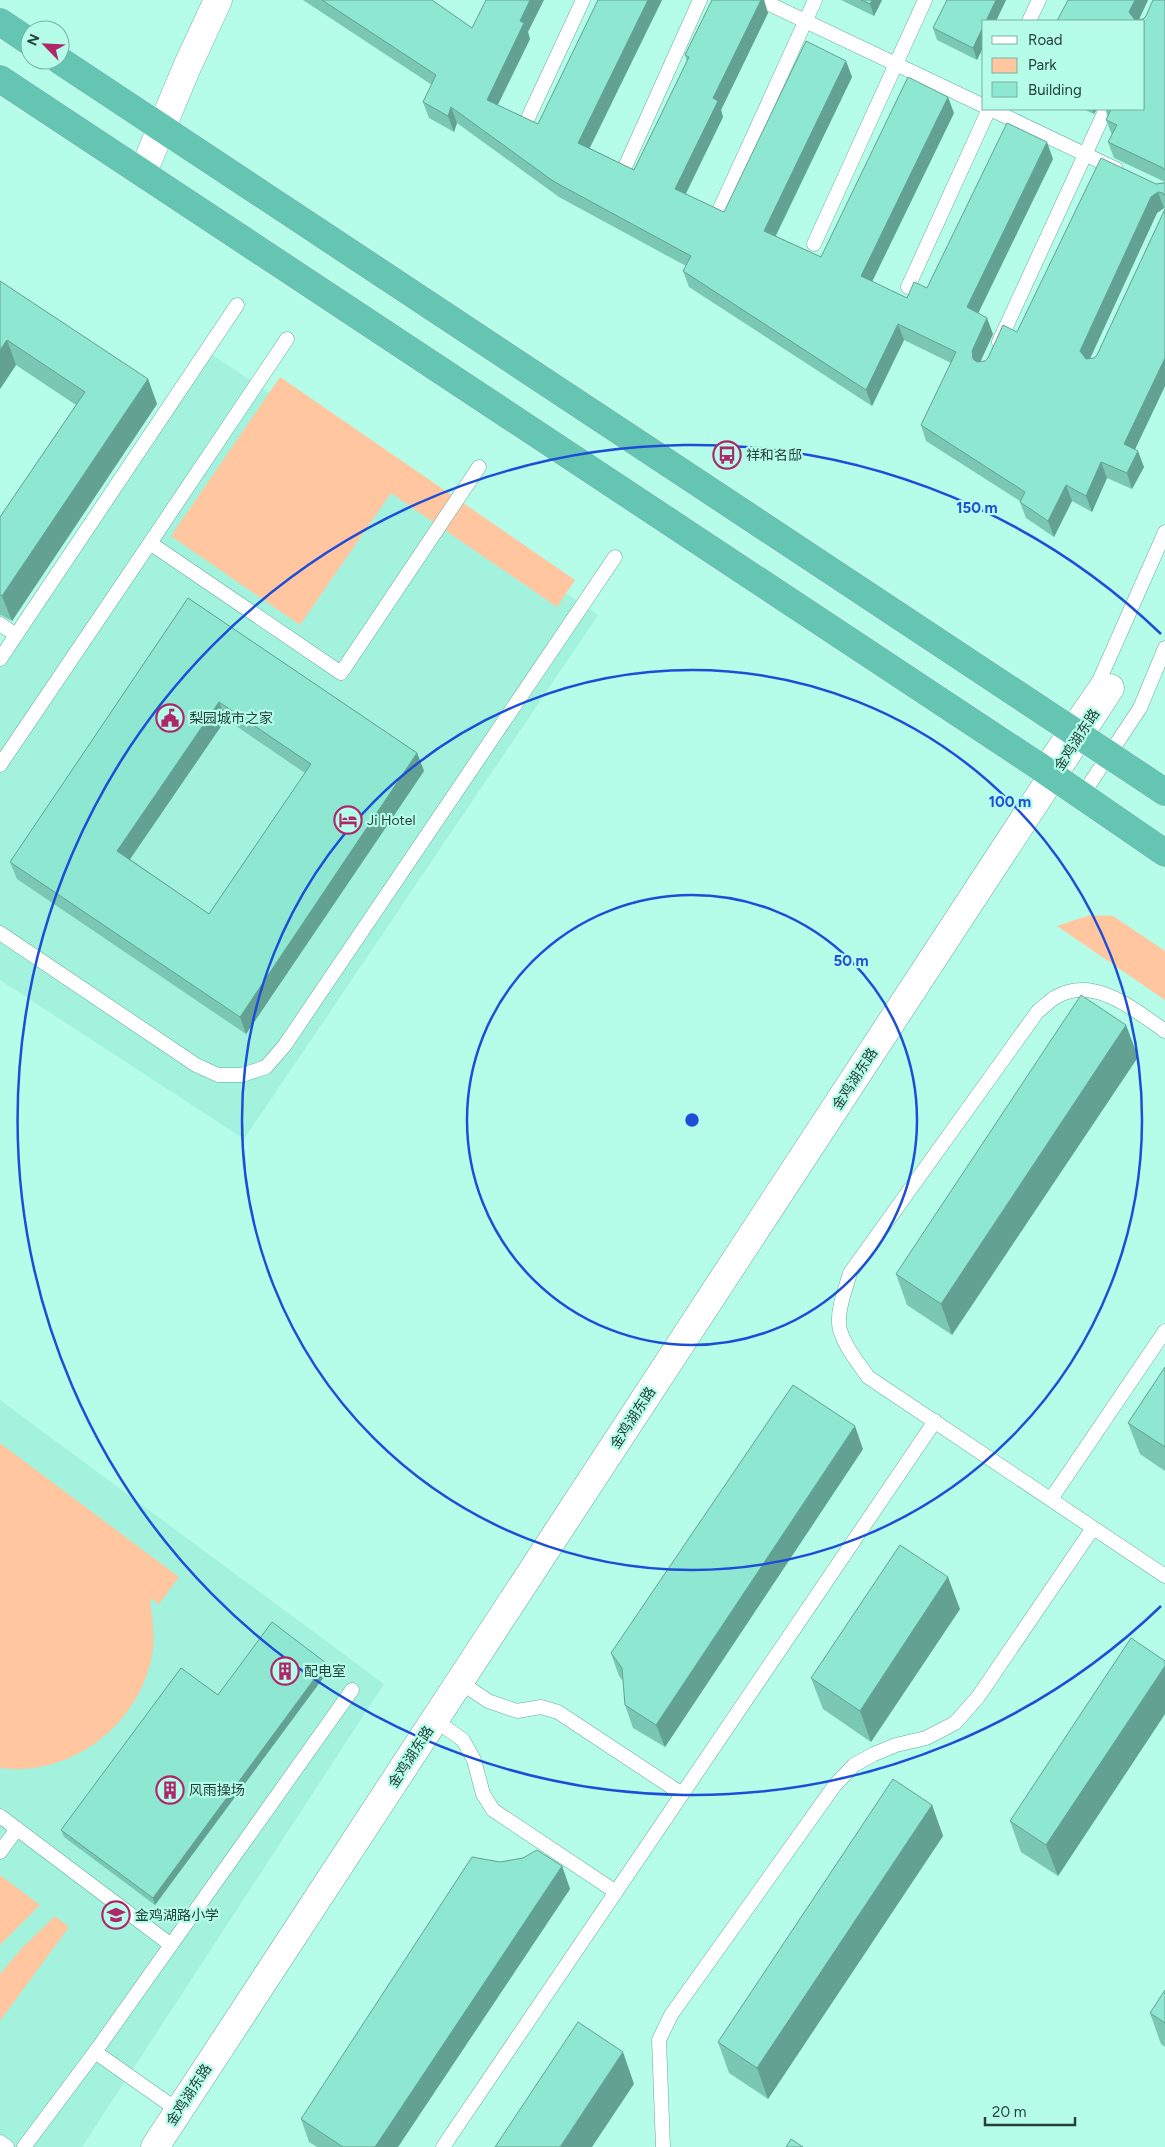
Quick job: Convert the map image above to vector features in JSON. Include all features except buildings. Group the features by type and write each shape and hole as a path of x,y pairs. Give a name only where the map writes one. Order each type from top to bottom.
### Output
{"highway":[{"path":"0,22 20,35"},
{"path":"70,67 1165,792"},
{"path":"0,79 1047,772 1165,853"}],"street":[{"path":"143,172 187,67 218,0"},
{"name":"金鸡湖东路","path":"155,2147 460,1682 1047,772 1074,731 1110,688"}],"lane":[{"path":"529,116 582,0"},
{"path":"625,166 700,0"},
{"path":"761,0 982,105"},
{"path":"720,212 815,0"},
{"path":"814,244 924,0"},
{"path":"1029,20 1039,0"},
{"path":"908,287 990,110"},
{"path":"992,110 1130,175"},
{"path":"994,352 1106,110"},
{"path":"0,659 237,305"},
{"path":"0,765 287,338"},
{"path":"150,543 341,673 480,467"},
{"path":"1074,731 1099,681 1165,532"},
{"path":"0,932 196,1065 218,1075 242,1075 266,1066 285,1046 615,557"},
{"path":"0,624 16,635"},
{"path":"1081,797 1140,708 1165,648"},
{"path":"1165,1031 1122,1002 1099,992 1079,990 1056,996 1038,1011 850,1273 838,1324 850,1353 868,1377 1165,1576"},
{"path":"1051,1499 1165,1331"},
{"path":"444,2147 935,1421"},
{"path":"663,2147 659,2040 671,2015 835,1785 854,1766 874,1754 896,1745 926,1738 955,1723 978,1697 1093,1528"},
{"path":"460,1682 488,1701 516,1710 541,1706 558,1712 682,1794"},
{"path":"24,2147 95,2052 352,1690"},
{"path":"435,1720 463,1740 474,1760 482,1794 493,1810 616,1892"},
{"path":"0,1816 171,1945"},
{"path":"0,1852 17,1829"},
{"path":"95,2052 179,2111"},
{"path":"0,2142 7,2147"}],"shaded area":[{"name":"梨园城市之家","path":"208,352 598,615 244,1139 0,980 0,667"},
{"name":"金鸡湖路小学","path":"0,1400 384,1684 82,2147 0,2147"}],"green space":[{"path":"280,377 575,580 557,607 391,493 300,625 171,536"},
{"path":"1090,915 1113,916 1165,951 1165,1000 1057,926"},
{"path":"0,1443 179,1577 159,1604 150,1598 153,1648 147,1675 136,1699 120,1721 100,1739 78,1754 53,1764 27,1769 0,1768"},
{"path":"0,1875 40,1905 0,1945"},
{"path":"55,1916 69,1927 0,2021 0,1974 22,1948"}],"place":[{"name":"祥和名邸","path":"727,455"},
{"name":"梨园城市之家","path":"170,718"},
{"name":"Ji Hotel","path":"348,820"},
{"name":"配电室","path":"285,1671"},
{"name":"风雨操场","path":"170,1790"},
{"name":"金鸡湖路小学","path":"116,1915"}]}
